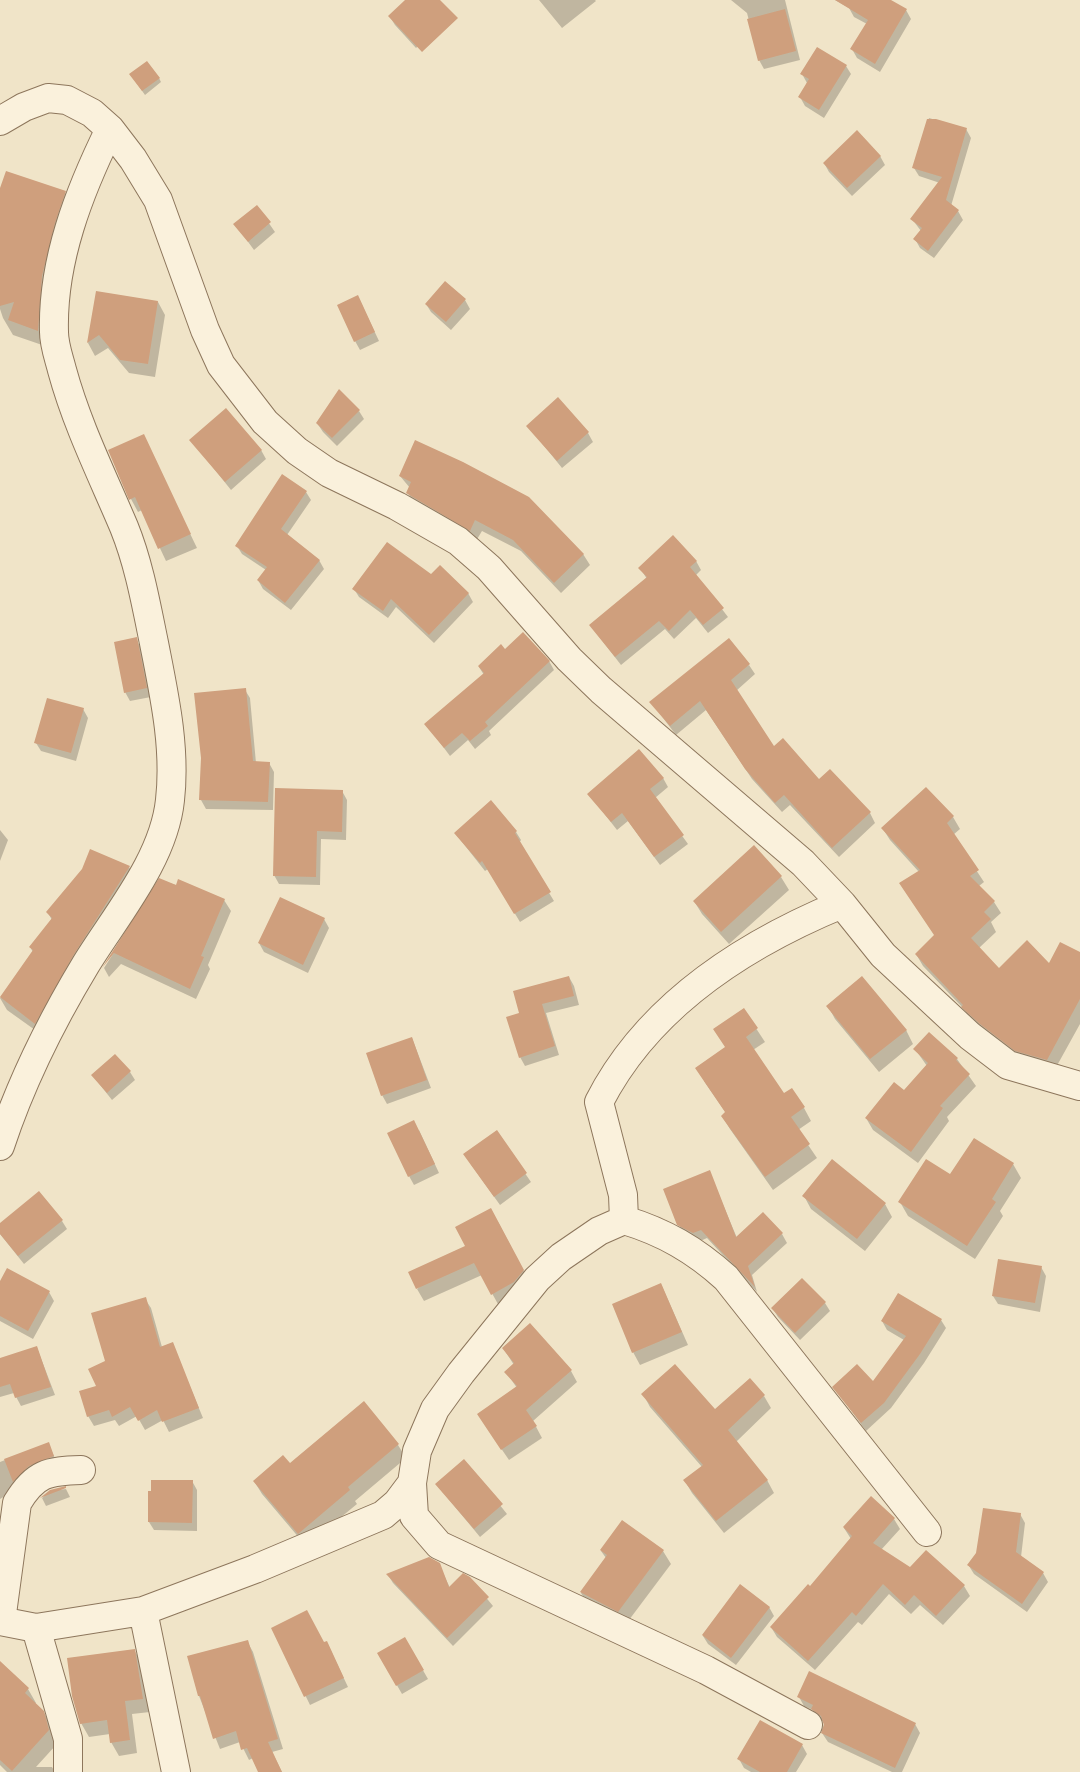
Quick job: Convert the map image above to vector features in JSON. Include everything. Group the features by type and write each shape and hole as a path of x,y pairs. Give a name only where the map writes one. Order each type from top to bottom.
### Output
{"street":[{"path":"0,121 24,107 48,98 67,100 92,113 110,129 133,159 158,200 205,330 221,365 265,422 297,451 329,473 397,506 458,541 489,568 568,659 601,690 803,863 842,904 883,955 970,1036 1008,1065 1080,1086"},
{"path":"0,1146 26,1075 49,1029 86,965 153,858 163,833 170,801 171,766 166,706 143,587 125,530 87,447 65,380 54,335 57,276 88,174 110,129"},
{"path":"624,1220 623,1195 599,1102 614,1074 639,1040 684,996 765,940 842,904"},
{"path":"808,1725 706,1670 439,1545 414,1516 412,1483 417,1451 435,1409 461,1373 537,1279 561,1257 599,1232 624,1220 650,1227 678,1241 701,1255 726,1278 927,1532"},
{"path":"81,1470 54,1471 38,1477 27,1487 18,1503 1,1621 36,1628 143,1611 255,1569 383,1514 397,1503 412,1483"},
{"path":"143,1611 176,1772"},
{"path":"36,1628 68,1739 68,1772"}],"building":[{"path":"405,0 440,0 458,18 422,52 388,16"},
{"path":"835,0 891,0 907,9 875,64 850,49 868,20"},
{"path":"785,9 796,51 758,61 747,19"},
{"path":"817,47 847,65 819,110 798,97 809,79 800,74"},
{"path":"147,61 160,78 142,91 129,74"},
{"path":"927,119 936,119 967,128 946,200 959,210 928,251 913,239 922,228 910,219 942,177 912,168"},
{"path":"857,130 881,156 847,188 823,163"},
{"path":"6,171 66,191 55,223 42,276 38,331 8,320 14,302 0,306 0,188"},
{"path":"257,205 271,222 248,242 233,224"},
{"path":"445,281 466,299 446,322 425,304"},
{"path":"96,291 158,301 148,364 120,360 99,335 87,343"},
{"path":"358,295 375,332 354,342 337,305"},
{"path":"339,389 360,410 332,438 316,423"},
{"path":"558,397 589,432 557,461 526,426"},
{"path":"226,408 262,450 225,482 189,440"},
{"path":"144,434 191,534 158,549 135,497 129,500 108,450"},
{"path":"415,440 463,462 529,497 584,554 554,583 513,540 475,520 470,531 406,493 411,482 399,476"},
{"path":"282,474 307,491 281,529 320,560 285,603 257,580 267,567 235,546"},
{"path":"673,535 697,561 690,567 724,608 703,625 690,610 669,631 659,621 615,657 589,625 647,577 638,568"},
{"path":"387,542 431,574 440,565 469,593 429,635 391,599 383,611 352,589"},
{"path":"523,632 550,661 485,722 488,726 470,741 462,733 444,748 424,724 484,673 478,666 501,644 505,649"},
{"path":"137,637 147,688 124,693 114,642"},
{"path":"729,638 750,664 731,680 774,746 783,738 819,779 830,769 871,812 832,848 784,795 775,803 745,769 700,701 670,726 649,702"},
{"path":"246,688 253,761 270,762 268,802 199,800 201,758 194,693"},
{"path":"47,698 84,708 71,753 34,743"},
{"path":"639,749 664,778 650,789 684,835 654,857 622,813 611,822 587,794"},
{"path":"926,787 954,816 947,823 979,870 970,876 995,901 984,912 991,919 971,938 999,968 1027,940 1049,963 1060,942 1080,952 1080,999 1047,1060 1015,1051 980,1024 961,1007 963,1005 915,954 934,935 899,883 920,870 881,828"},
{"path":"275,788 343,790 342,832 317,831 316,877 273,876"},
{"path":"491,800 517,831 515,833 551,892 514,914 482,861 480,863 454,833"},
{"path":"754,845 782,876 721,932 693,901"},
{"path":"90,849 130,866 73,956 35,1024 0,997 33,950 29,947 52,918 46,912 82,869"},
{"path":"159,878 176,885 178,879 225,899 201,956 204,957 190,989 114,953 102,968"},
{"path":"280,897 325,918 303,965 258,943"},
{"path":"569,976 574,996 542,1004 555,1046 519,1058 506,1017 519,1013 513,991"},
{"path":"862,976 907,1030 870,1059 826,1006"},
{"path":"744,1008 758,1028 746,1037 784,1093 792,1088 805,1107 791,1117 810,1144 765,1177 721,1116 725,1112 695,1068 725,1047 713,1029"},
{"path":"929,1032 958,1058 956,1060 970,1074 940,1106 943,1108 911,1152 865,1118 894,1082 904,1090 928,1063 913,1049"},
{"path":"412,1037 427,1080 381,1096 366,1053"},
{"path":"115,1054 131,1071 107,1093 91,1075"},
{"path":"414,1120 435,1164 408,1177 387,1133"},
{"path":"497,1130 527,1173 494,1197 463,1154"},
{"path":"974,1138 1014,1163 992,1199 996,1202 967,1246 898,1202 926,1159 950,1174"},
{"path":"832,1159 886,1203 857,1239 802,1196"},
{"path":"710,1170 736,1237 763,1212 783,1233 748,1266 755,1287 701,1230 693,1233 677,1225 663,1189"},
{"path":"39,1191 63,1220 18,1256 0,1234 0,1223"},
{"path":"491,1208 524,1270 514,1282 491,1295 474,1263 416,1289 408,1272 465,1246 455,1227"},
{"path":"998,1259 1042,1266 1035,1303 992,1296"},
{"path":"7,1268 50,1291 28,1331 0,1316 0,1281"},
{"path":"802,1278 826,1302 795,1333 771,1308"},
{"path":"661,1283 682,1332 632,1353 612,1304"},
{"path":"898,1293 942,1319 920,1354 884,1403 861,1423 832,1387 857,1364 873,1381 906,1336 881,1321"},
{"path":"146,1297 160,1347 173,1342 199,1408 162,1422 157,1410 138,1421 130,1407 112,1417 109,1410 87,1417 79,1391 96,1386 88,1369 105,1361 91,1313"},
{"path":"530,1323 572,1370 526,1410 537,1426 501,1450 477,1414 517,1386 504,1372 514,1363 502,1348"},
{"path":"37,1346 51,1387 15,1398 10,1384 0,1387 0,1358"},
{"path":"675,1364 715,1409 750,1378 765,1395 728,1430 768,1480 716,1521 683,1480 703,1465 641,1394"},
{"path":"364,1401 399,1444 348,1487 350,1490 298,1534 253,1481 283,1455 290,1463"},
{"path":"49,1442 54,1456 29,1466 13,1482 4,1459"},
{"path":"464,1459 503,1504 474,1529 435,1484"},
{"path":"151,1480 193,1480 192,1523 148,1522 148,1491 151,1491"},
{"path":"66,1486 66,1488 40,1498 50,1490"},
{"path":"871,1496 895,1518 873,1543 910,1567 926,1550 965,1585 936,1616 914,1595 905,1605 883,1584 856,1616 852,1612 808,1661 770,1627 808,1584 810,1586 852,1536 843,1527"},
{"path":"983,1508 1021,1513 1016,1552 1044,1572 1022,1604 967,1565 976,1553"},
{"path":"622,1520 664,1550 618,1612 580,1592 607,1555 600,1550"},
{"path":"429,1557 440,1563 449,1587 463,1573 470,1577 489,1597 447,1638 386,1574"},
{"path":"740,1584 770,1607 731,1658 702,1635"},
{"path":"307,1610 324,1642 327,1641 344,1678 304,1697 271,1628"},
{"path":"405,1637 424,1670 396,1686 377,1653"},
{"path":"248,1640 278,1739 268,1742 282,1772 258,1772 247,1748 241,1750 236,1731 213,1739 187,1656"},
{"path":"135,1649 143,1699 125,1701 130,1740 110,1743 107,1720 80,1724 72,1696 67,1658"},
{"path":"0,1661 29,1688 25,1693 44,1711 49,1730 12,1771 0,1760"},
{"path":"809,1671 916,1723 895,1768 821,1733 824,1725 821,1716 811,1709 813,1705 797,1697"},
{"path":"760,1720 803,1744 787,1772 760,1772 737,1759"}]}
